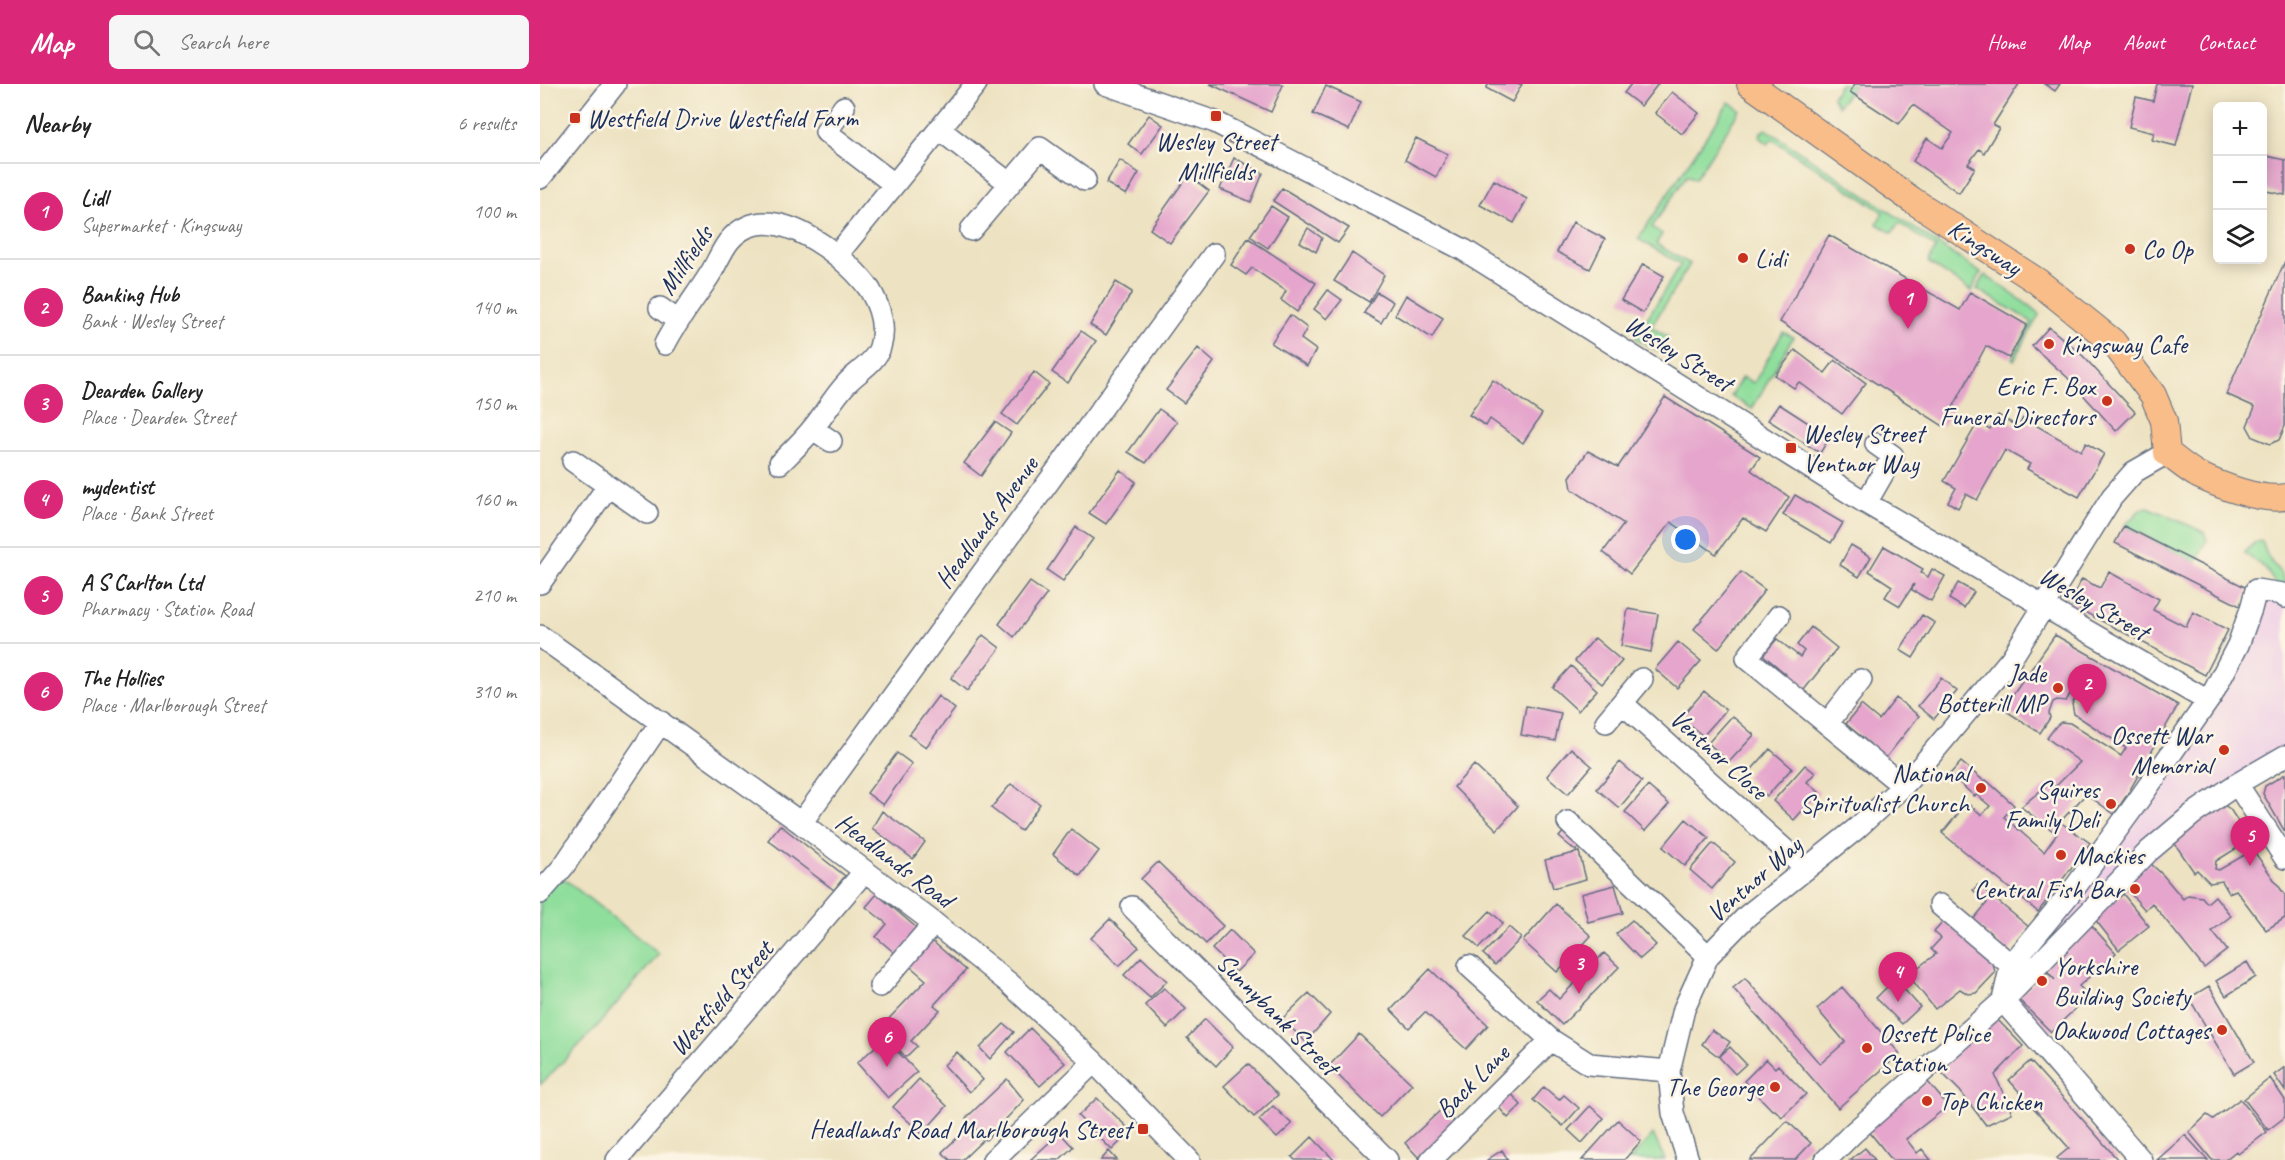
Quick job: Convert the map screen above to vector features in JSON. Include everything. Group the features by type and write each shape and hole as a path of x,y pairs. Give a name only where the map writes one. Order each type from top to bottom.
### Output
{"main road":[{"name":"Kingsway","path":"1750,84 1912,200 2037,281 2113,342 2153,395 2164,421 2167,453"},
{"path":"2167,453 2197,474 2229,486 2274,498 2285,497"}],"street":[{"path":"540,178 615,84"},
{"path":"837,255 976,84"},
{"name":"Wesley Street","path":"1105,84 1215,122 1464,250 1866,503 2208,700"},
{"path":"844,107 826,132 894,184"},
{"path":"939,129 1009,183"},
{"path":"971,230 1040,148 1085,180"},
{"name":"Millfields","path":"665,344 711,271 722,249 735,233 750,225 771,224 791,229 816,241 837,255 870,291 879,312 884,333 879,350 846,384 813,429 780,464"},
{"name":"Headlands Avenue","path":"801,823 1214,254"},
{"name":"Millfields","path":"660,308 678,320"},
{"path":"813,429 831,441"},
{"path":"1866,503 1893,456 1876,444"},
{"name":"Ventnor Way","path":"1688,1160 1673,1113 1669,1071 1684,1009 1708,956 1747,916 1806,870 1903,786 2011,659 2112,497 2134,472 2167,453"},
{"path":"573,461 647,513"},
{"path":"540,583 608,486"},
{"path":"2003,1001 2011,965 2076,886 2208,700 2238,645 2252,609 2256,590 2284,593"},
{"path":"1779,616 1747,658 1903,786"},
{"name":"Headlands Road","path":"540,636 801,823 934,923 1009,983 1094,1062 1189,1160"},
{"path":"1606,722 1642,679"},
{"path":"1827,724 1862,680"},
{"name":"Ventnor Close","path":"1622,703 1806,870"},
{"path":"542,887 563,867 661,722"},
{"path":"1826,1160 1853,1133 2003,1001 2149,851 2193,814 2237,784 2285,756"},
{"path":"2237,784 2285,858"},
{"path":"1568,822 1708,956"},
{"name":"Westfield Street","path":"617,1160 865,872"},
{"path":"1940,905 2011,965"},
{"name":"Sunnybank Street","path":"1132,907 1387,1160"},
{"path":"880,986 934,923"},
{"path":"1469,966 1551,1040 1589,1064 1669,1071"},
{"path":"2003,1001 2141,1160"},
{"name":"Back Lane","path":"1431,1160 1551,1040"},
{"path":"993,1160 1094,1062"}],"shaded area":[{"path":"2256,590 2285,597 2285,756 2237,784 2024,978 2011,965 2202,709"}],"green space":[{"path":"1840,84 1855,84 1838,106 1832,97"},
{"path":"1729,102 1740,110 1695,179 1687,175 1652,227 1662,234 1656,244 1690,264 1651,327 1668,337 1659,352 1635,338 1681,264 1638,239"},
{"path":"1766,129 1981,273 1971,291 1928,262 1936,248 1899,223 1892,233 1877,224 1883,212 1772,139 1768,144 1760,137 1761,132"},
{"path":"1985,275 2038,312 2039,315 2014,360 2012,358 2032,322 1977,289"},
{"path":"1783,332 1793,337 1752,409 1731,396 1742,377 1754,383"},
{"path":"2148,507 2204,532 2207,540 2196,563 2124,526 2141,509"},
{"path":"2262,541 2272,563 2282,574 2284,585 2277,586 2265,568 2244,553 2254,543"},
{"path":"558,874 659,954 593,1031 540,1085 540,893"},
{"path":"1653,1134 1665,1160 1630,1160"}],"building":[{"path":"1210,84 1282,84 1283,85 1271,112"},
{"path":"1489,84 1522,84 1512,102 1486,88"},
{"path":"1631,84 1658,84 1641,106 1624,93"},
{"path":"1855,84 2019,84 1993,125 1999,128 1984,153 1979,149 1968,164 1975,168 1959,193 1913,161 1927,138 1942,148 1953,133 1913,105 1899,124 1850,92"},
{"path":"2044,84 2060,84 2055,91"},
{"path":"2157,84 2192,84 2176,146 2152,140 2154,133 2129,127 2136,97 2153,101"},
{"path":"1326,86 1361,102 1349,130 1313,114"},
{"path":"1672,92 1699,113 1682,134 1655,113"},
{"path":"1149,115 1163,125 1142,154 1128,144"},
{"path":"1416,138 1448,154 1436,177 1405,160"},
{"path":"2267,156 2285,160 2285,195 2267,191"},
{"path":"1234,158 1263,173 1251,202 1220,189"},
{"path":"1120,160 1139,173 1126,195 1106,183"},
{"path":"1188,175 1209,191 1170,243 1150,229"},
{"path":"1494,180 1527,199 1514,223 1480,205"},
{"path":"1282,188 1349,228 1338,243 1273,201"},
{"path":"1271,206 1288,217 1268,248 1250,236"},
{"path":"1573,222 1605,239 1590,269 1557,252"},
{"path":"1308,228 1322,238 1316,252 1300,242"},
{"path":"1829,235 1960,310 1970,292 2027,325 2009,358 1986,346 1943,426 1780,322"},
{"path":"1248,238 1316,283 1297,312 1281,300 1286,291 1252,268 1246,275 1231,265"},
{"path":"1352,253 1384,275 1369,302 1334,281"},
{"path":"2285,261 2285,426 2279,440 2270,444 2253,437 2247,426 2255,407 2226,394"},
{"path":"1643,264 1664,276 1643,313 1621,300"},
{"path":"1116,282 1132,292 1106,335 1090,325"},
{"path":"1328,290 1342,300 1327,319 1314,309"},
{"path":"1377,292 1393,302 1381,323 1364,313"},
{"path":"1406,295 1443,318 1432,338 1395,315"},
{"path":"1290,315 1307,328 1301,339 1316,350 1307,366 1271,343"},
{"path":"2049,327 2083,356 2135,412 2116,431 2067,377 2032,346"},
{"path":"1081,331 1096,341 1068,383 1052,372"},
{"path":"1198,348 1214,362 1184,403 1166,390"},
{"path":"1795,350 1825,373 1835,360 1866,383 1842,414 1799,382 1794,388 1775,375"},
{"path":"1034,372 1049,384 1017,425 1002,414"},
{"path":"1493,380 1542,414 1523,443 1490,419 1486,426 1469,415"},
{"path":"1665,397 1760,457 1751,470 1789,497 1766,532 1743,518 1716,554 1671,522 1630,574 1603,552 1624,524 1572,489 1570,477 1588,451 1618,467"},
{"path":"1779,404 1830,437 1820,453 1768,420"},
{"path":"1159,409 1177,422 1146,463 1128,452"},
{"path":"1998,415 2018,427 2023,418 2081,451 2086,443 2104,454 2079,497 2027,469 2030,464 2005,450 1977,500 1966,494 1958,508 1948,502 1956,488 1944,481 1978,422 1990,429"},
{"path":"995,422 1011,433 981,476 964,463"},
{"path":"1120,470 1136,482 1106,524 1089,513"},
{"path":"1795,495 1843,523 1831,543 1783,515"},
{"path":"2124,526 2249,589 2240,606 2115,543"},
{"path":"1076,527 1093,539 1063,581 1047,570"},
{"path":"1851,545 1871,557 1859,577 1840,565"},
{"path":"1884,546 1923,569 1921,573 1928,577 1932,569 1945,576 1931,601 1912,590 1914,584 1900,606 1885,597 1892,586 1869,571"},
{"path":"1741,572 1765,590 1718,649 1694,629"},
{"path":"2109,572 2159,599 2153,610 2186,627 2193,612 2228,630 2205,675 2069,604 2082,579 2100,588"},
{"path":"1030,582 1047,594 1014,637 999,624"},
{"path":"1958,583 1974,592 1964,608 1949,599"},
{"path":"1628,609 1658,614 1651,652 1621,646"},
{"path":"1922,615 1935,623 1913,658 1900,650"},
{"path":"1811,627 1837,648 1800,695 1781,680 1786,674 1763,655 1777,639 1800,657 1804,651 1797,645"},
{"path":"983,635 1000,648 967,691 951,678"},
{"path":"2055,635 2178,705 2114,814 2086,794 2060,822 2090,843 2038,912 1942,833 1967,803 1982,815 1990,806 1977,795 1974,796 1950,774 1961,762 2014,805 2004,817 2044,852 2057,834 2021,807 2047,785 2056,786 2080,762 2047,738 2056,726 2061,722 2070,723 2121,756 2126,748 2074,714 2072,704 2083,686 2077,682 2066,701 2053,702 2049,713 2050,718 2040,733 2003,709"},
{"path":"1595,638 1622,661 1602,684 1575,661"},
{"path":"1678,642 1701,661 1677,688 1655,669"},
{"path":"1571,666 1597,690 1578,711 1552,687"},
{"path":"1941,678 1957,691 1934,719 1918,706"},
{"path":"1704,691 1726,710 1703,736 1681,718"},
{"path":"938,696 955,709 926,747 909,735"},
{"path":"1896,698 1919,716 1885,759 1846,724 1861,705 1879,720"},
{"path":"1526,706 1561,713 1555,741 1521,735"},
{"path":"1732,716 1754,735 1729,762 1708,743"},
{"path":"1571,748 1592,766 1568,794 1547,776"},
{"path":"1770,749 1792,768 1767,796 1745,777"},
{"path":"897,753 912,764 883,805 867,793"},
{"path":"1620,762 1642,781 1619,808 1597,789"},
{"path":"1474,765 1518,806 1497,830 1454,787"},
{"path":"1805,765 1815,773 1807,782 1819,792 1794,820 1773,801"},
{"path":"2285,774 2285,832 2263,794 2265,786"},
{"path":"1011,784 1040,804 1021,831 991,808"},
{"path":"1648,786 1669,804 1645,831 1625,812"},
{"path":"2224,805 2230,809 2250,840 2216,861 2215,869 2219,870 2253,850 2285,895 2285,918 2266,930 2236,890 2229,893 2222,881 2210,883 2197,870 2194,872 2175,844 2190,827"},
{"path":"882,811 925,842 913,859 872,828"},
{"path":"1686,819 1709,838 1685,866 1663,847"},
{"path":"780,825 845,876 834,890 768,840"},
{"path":"1071,829 1099,851 1080,876 1053,854"},
{"path":"1565,830 1582,843 1576,851 1559,837"},
{"path":"1713,843 1735,862 1712,889 1690,870"},
{"path":"1579,852 1586,879 1553,888 1545,860"},
{"path":"1158,862 1223,926 1206,944 1141,879"},
{"path":"2150,863 2183,899 2188,895 2202,897 2207,903 2215,896 2231,916 2212,931 2227,950 2204,968 2152,903 2145,910 2124,886"},
{"path":"1615,885 1623,913 1588,922 1581,894"},
{"path":"1978,885 2029,927 2008,952 1972,921 1987,903 1973,890"},
{"path":"877,894 966,970 934,1005 940,1010 911,1041 917,1046 906,1057 878,1030 926,980 876,937 887,924 866,907"},
{"path":"2123,894 2149,926 2119,950 2094,918"},
{"path":"1556,904 1591,936 1557,972 1523,941"},
{"path":"1490,911 1503,923 1479,948 1466,936"},
{"path":"1110,919 1139,947 1119,966 1091,938"},
{"path":"1632,920 1656,945 1640,959 1616,934"},
{"path":"1944,921 1993,962 1995,973 1976,993 1968,994 1960,989 1935,1009 1908,975 1936,954 1931,949 1941,938 1934,932"},
{"path":"2091,925 2116,953 2079,986 2086,993 2074,1003 2077,1007 2051,1032 2017,998 2046,971 2055,980 2044,967"},
{"path":"1509,927 1521,938 1495,965 1483,954"},
{"path":"1230,930 1254,954 1236,972 1212,949"},
{"path":"1604,953 1619,967 1562,1025 1537,1000 1549,989 1559,999"},
{"path":"1141,957 1167,981 1150,998 1124,975"},
{"path":"2247,962 2256,977 2226,996 2216,981"},
{"path":"1430,969 1488,1025 1466,1049 1425,1012 1409,1028 1391,1010"},
{"name":"Ossett Police Station","path":"1745,978 1820,1064 1845,1042 1817,1009 1842,987 1900,1054 1838,1108 1733,988"},
{"path":"1895,979 1920,1007 1902,1024 1876,998"},
{"name":"Oakwood Cottages","path":"2209,986 2254,1062 2234,1074 2189,998"},
{"path":"1164,988 1186,1009 1167,1028 1145,1005"},
{"path":"1309,993 1330,1014 1306,1042 1282,1019"},
{"path":"1996,1018 2023,1046 1995,1075 2012,1113 1986,1125 1960,1091 1938,1069"},
{"path":"1205,1019 1233,1047 1216,1066 1187,1038"},
{"path":"1004,1024 1014,1032 990,1059 980,1048"},
{"path":"1030,1028 1065,1063 1040,1086 1007,1052"},
{"path":"1712,1030 1730,1042 1719,1057 1702,1044"},
{"path":"1359,1034 1412,1084 1380,1117 1329,1066"},
{"path":"885,1038 917,1072 888,1098 857,1063"},
{"path":"1730,1047 1746,1064 1735,1074 1719,1057"},
{"path":"957,1052 983,1080 969,1092 944,1065"},
{"name":"The George","path":"1766,1059 1775,1068 1778,1065 1806,1094 1782,1117 1744,1081"},
{"path":"2030,1061 2118,1160 2059,1160 2057,1158 2069,1148 2009,1080"},
{"path":"1248,1064 1278,1095 1254,1117 1224,1086"},
{"path":"2285,1067 2285,1091 2274,1075"},
{"path":"2270,1078 2285,1100 2285,1117 2268,1130 2244,1099"},
{"path":"919,1079 947,1106 922,1134 893,1107"},
{"path":"1007,1079 1024,1100 986,1140 966,1118"},
{"path":"1927,1081 1948,1106 1906,1139 1917,1153 1922,1149 1931,1160 1892,1160 1867,1129"},
{"path":"1544,1087 1559,1100 1564,1095 1579,1108 1563,1126 1533,1100"},
{"path":"1510,1092 1521,1105 1508,1118 1495,1103"},
{"path":"1097,1098 1131,1131 1112,1150 1078,1116"},
{"path":"2240,1099 2267,1132 2238,1154 2236,1151 2225,1160 2212,1160 2189,1132 2207,1115 2213,1119"},
{"path":"1273,1106 1292,1124 1277,1138 1259,1120"},
{"path":"1590,1106 1604,1118 1582,1143 1568,1130"},
{"path":"1442,1109 1456,1124 1419,1158 1405,1143"},
{"path":"1618,1120 1641,1141 1624,1160 1582,1160"},
{"path":"1787,1121 1811,1143 1795,1160 1750,1160"},
{"path":"970,1126 983,1140 962,1160 950,1160 942,1152"},
{"path":"1060,1133 1073,1147 1059,1160 1030,1160"},
{"path":"2185,1135 2208,1160 2157,1160"},
{"path":"1312,1137 1334,1160 1295,1160 1292,1157"},
{"path":"1865,1148 1875,1160 1850,1160"},
{"path":"1502,1150 1508,1160 1487,1160"},
{"path":"1109,1151 1117,1160 1101,1160"}],"place":[{"name":"Wesley Street Millfields","path":"1216,116"},
{"name":"Westfield Drive Westfield Farm","path":"575,118"},
{"name":"Co Op","path":"2130,249"},
{"name":"Lidi","path":"1743,258"},
{"name":"Lidl","path":"1908,329"},
{"name":"Kingsway Cafe","path":"2049,344"},
{"name":"Eric F. Box Funeral Directors","path":"2107,401"},
{"name":"Wesley Street Ventnor Way","path":"1791,448"},
{"name":"Jade Botterill MP","path":"2058,688"},
{"name":"Banking Hub","path":"2087,714"},
{"name":"Ossett War Memorial","path":"2224,750"},
{"name":"National Spiritualist Church","path":"1981,788"},
{"name":"Squires Family Deli","path":"2111,804"},
{"name":"Mackies","path":"2061,855"},
{"name":"A S Carlton Ltd","path":"2250,866"},
{"name":"Central Fish Bar","path":"2135,889"},
{"name":"Yorkshire Building Society","path":"2042,981"},
{"name":"Dearden Gallery","path":"1579,994"},
{"name":"mydentist","path":"1898,1002"},
{"name":"Oakwood Cottages","path":"2222,1030"},
{"name":"Ossett Police Station","path":"1867,1048"},
{"name":"The Hollies","path":"887,1067"},
{"name":"The George","path":"1775,1087"},
{"name":"Top Chicken","path":"1927,1101"},
{"name":"Headlands Road Marlborough Street","path":"1143,1129"}]}
